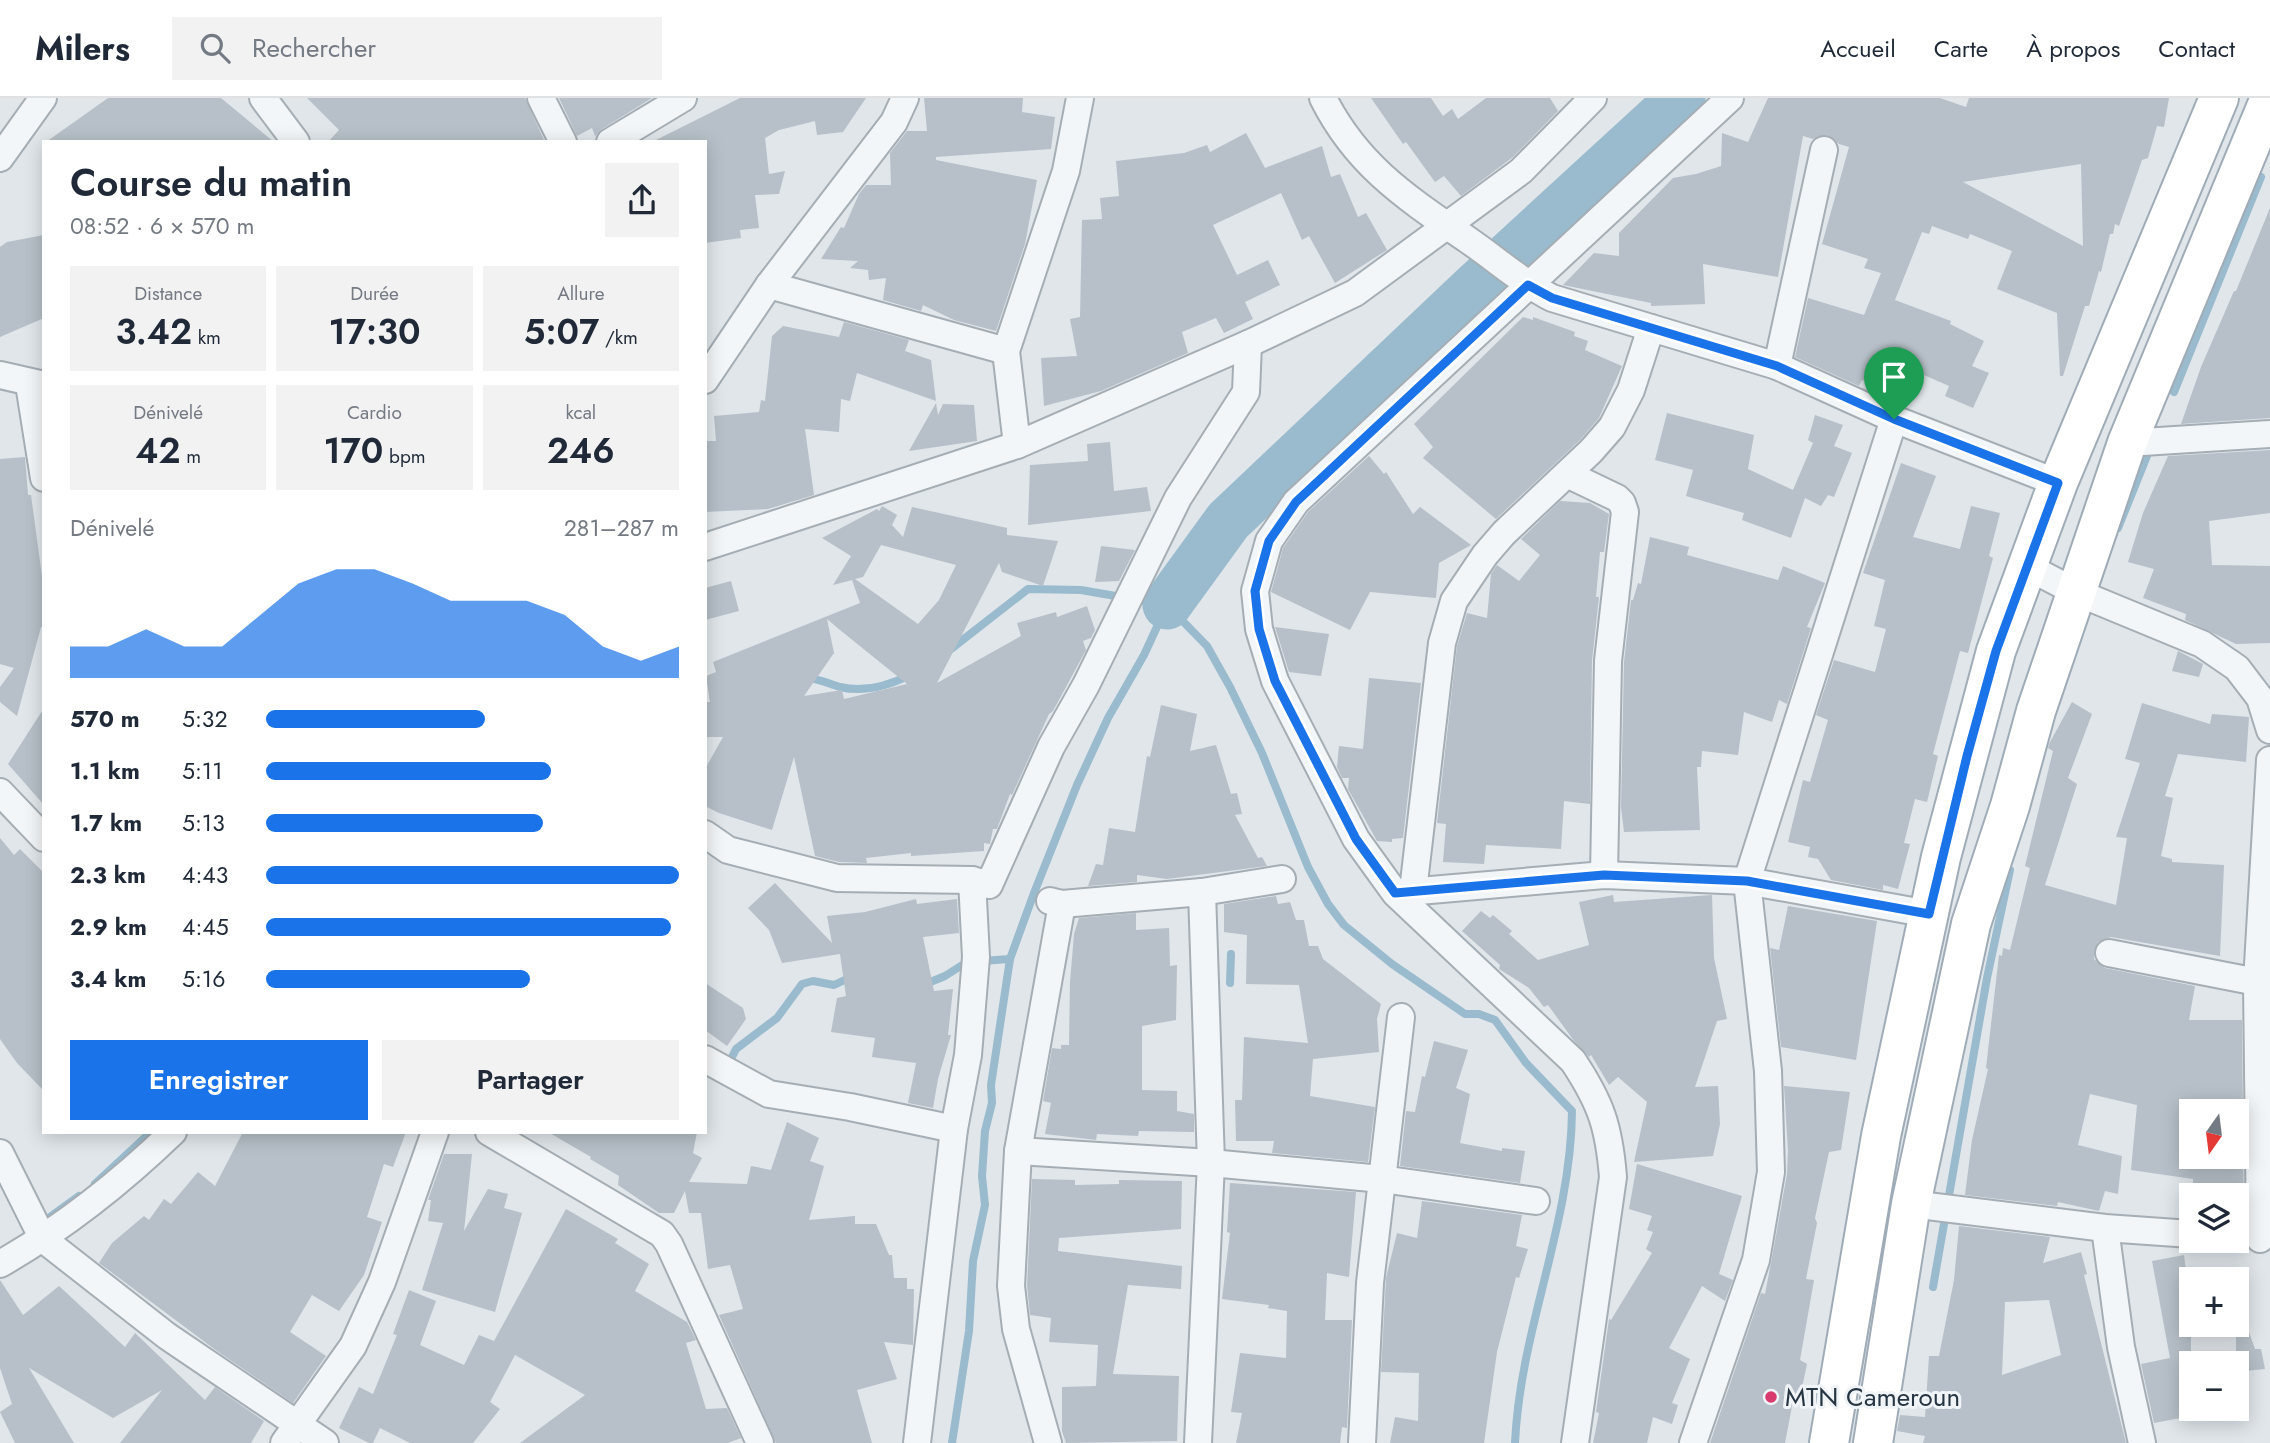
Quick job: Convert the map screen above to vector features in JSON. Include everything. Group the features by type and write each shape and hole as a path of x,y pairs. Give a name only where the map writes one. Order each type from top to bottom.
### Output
{"main road":[{"path":"1829,1443 1881,1136 1929,914 1967,756 1996,651 2058,483 2220,98"},
{"path":"1873,1443 1910,1204 1971,924 2010,806 2036,710 2127,443 2270,98"}],"street":[{"path":"0,158 43,98"},
{"path":"263,98 294,140"},
{"path":"541,98 562,140"},
{"path":"613,140 683,98"},
{"path":"707,377 769,285 894,122 905,98"},
{"path":"1017,445 1006,351 1066,171 1080,98"},
{"path":"1322,98 1336,125 1365,162 1398,192 1519,278 1552,298 1777,366 1894,419 2058,483"},
{"path":"707,546 1017,445 1248,344 1355,293 1457,233 1593,98"},
{"path":"1576,1443 1613,1177 1610,1136 1595,1093 1573,1061 1404,892 1356,839 1275,681 1259,629 1255,591 1269,541 1296,502 1519,278 1730,98"},
{"path":"1777,366 1824,150"},
{"path":"769,285 1006,351"},
{"path":"1404,892 1442,643 1454,601 1498,540 1612,427 1631,390 1651,328"},
{"path":"918,1443 954,1129 968,1055 975,957 987,884 1051,747 1086,685 1178,498 1246,392 1248,344"},
{"path":"0,375 36,384 42,454"},
{"path":"1693,1443 1756,1260 1771,1172 1768,1071 1747,881 1894,419"},
{"path":"2127,443 2270,434"},
{"path":"1567,474 1617,498 1625,512 1608,661 1604,875"},
{"path":"2028,567 2076,592 2202,644 2237,668 2260,698 2270,730"},
{"path":"2255,1239 2257,982 2270,760"},
{"path":"0,792 42,836"},
{"path":"707,835 728,850 837,878 987,884"},
{"path":"1404,892 1604,875 1747,881 1929,914"},
{"path":"1048,1443 1018,1339 1012,1297 1018,1151 1056,902 1202,892 1282,879"},
{"path":"1198,1443 1211,1163 1202,892"},
{"path":"2109,953 2257,982"},
{"path":"1362,1443 1370,1283 1401,1017"},
{"path":"707,1060 769,1094 850,1107 954,1129"},
{"path":"0,1264 43,1240 135,1169 171,1134"},
{"path":"291,1434 353,1346 382,1282 434,1134"},
{"path":"492,1134 662,1234 760,1443"},
{"path":"1018,1151 1211,1163 1381,1179 1536,1201"},
{"path":"0,1153 43,1240 291,1434 324,1443"},
{"path":"1910,1204 2105,1228 2179,1233"},
{"path":"2105,1228 2121,1347 2142,1443"}],"building":[{"path":"108,98 221,98 272,140 49,140"},
{"path":"307,98 525,98 544,140 330,140 339,130"},
{"path":"559,98 652,98 595,136 592,128 577,136"},
{"path":"740,98 866,98 843,132 817,135 815,121 779,130 765,138 769,174 785,171 779,194 755,195 759,228 740,230 741,238 707,243 707,140 656,140"},
{"path":"924,98 1023,98 1022,112 1055,117 1051,149 936,157 936,160 1037,180 1025,244 996,331 954,320 923,305 921,311 883,300 886,278 869,280 868,270 850,268 858,261 821,259 841,227 844,228 859,194 866,185 891,185 890,153 907,131 927,131"},
{"path":"1371,98 1431,98 1443,116 1452,109 1458,119 1486,98 1550,98 1558,111 1513,157 1461,196 1444,176 1435,182 1406,142 1403,144"},
{"path":"1768,98 1940,98 1966,107 1969,98 2169,98 2164,127 2157,126 2148,158 2142,160 2119,226 2115,224 2113,234 2110,234 2101,272 2099,271 2089,306 2085,306 2063,376 2060,376 2057,313 1997,289 2012,251 1970,234 1968,239 1932,226 1929,234 1922,232 1895,300 1951,321 1950,324 1984,341 1972,366 1989,373 1973,408 1945,396 1949,386 1908,368 1897,394 1862,380 1859,386 1795,357 1808,298 1864,315 1881,273 1864,268 1868,259 1822,244 1849,147 1839,144 1827,135 1813,139 1803,136 1778,277 1703,264 1705,304 1651,306 1651,303 1563,285 1594,253 1619,256 1619,233 1673,178 1721,166 1722,133 1748,142","holes":["2081,164 2083,246 1963,182"]},
{"path":"1246,133 1265,168 1322,146 1331,177 1340,174 1358,217 1366,213 1387,250 1335,283 1309,236 1302,240 1281,193 1213,225 1237,275 1268,260 1280,285 1245,302 1253,319 1224,333 1216,318 1182,332 1188,353 1101,391 1044,406 1041,358 1077,356 1070,319 1080,317 1082,220 1102,219 1100,198 1119,196 1116,161 1184,153 1207,145 1210,152"},
{"path":"2270,208 2270,418 2181,424 2201,367"},
{"path":"42,235 42,319 0,337 0,247 7,242"},
{"path":"1523,317 1533,320 1533,317 1575,332 1574,336 1588,341 1585,350 1622,366 1599,418 1580,440 1496,519 1423,458 1433,447 1414,424"},
{"path":"844,322 909,340 905,351 931,360 936,401 857,373 850,401 841,399 839,432 805,429 814,495 768,509 707,512 707,441 716,441 714,416 759,412 761,400 765,401 772,336 783,326 839,337"},
{"path":"936,403 938,415 943,404 974,405 977,441 909,451"},
{"path":"1667,413 1754,435 1748,469 1793,490 1813,443 1808,440 1815,415 1843,425 1834,446 1852,453 1834,497 1828,495 1821,506 1805,498 1791,538 1742,520 1744,513 1686,496 1693,470 1655,460"},
{"path":"1110,442 1114,491 1147,487 1151,511 1028,525 1030,465 1088,461 1087,444"},
{"path":"2270,450 2270,513 2209,521 2212,565 2270,566 2270,643 2236,644 2185,620 2186,614 2143,598 2154,569 2128,562 2143,513 2168,456"},
{"path":"1369,456 1384,474 1386,472 1413,514 1420,507 1471,545 1439,563 1436,598 1370,592 1350,630 1271,592 1283,548 1308,512"},
{"path":"25,457 28,495 31,495 42,576 42,627 17,716 0,702 0,687 14,668 0,664 0,459"},
{"path":"1901,463 1936,476 1913,537 1960,549 1971,506 2000,513 1989,556 1993,558 1968,653 1960,651 1933,754 1938,756 1927,802 1915,799 1904,843 1910,844 1898,889 1883,885 1883,890 1831,880 1818,859 1808,857 1810,847 1788,842 1803,780 1810,782 1828,720 1816,715 1834,660 1875,672 1886,629 1874,626 1885,580 1863,573"},
{"path":"1560,501 1590,503 1609,514 1604,552 1600,552 1596,597 1599,597 1592,661 1590,804 1564,801 1561,849 1486,845 1484,864 1443,862 1446,824 1437,823 1457,646 1467,613 1487,618 1491,574 1497,565 1519,581 1540,555 1521,539"},
{"path":"882,506 897,515 892,525 903,537 912,507 1007,528 1007,535 1058,541 1043,586 1002,572 999,563 937,683 1021,636 1017,623 1056,612 1057,617 1087,606 1095,630 1091,638 1083,641 1086,650 1049,714 1012,795 1010,794 997,829 993,829 990,844 984,843 984,851 911,856 911,853 866,858 867,863 839,862 815,856 794,757 772,830 707,807 707,765 723,737 707,737 707,702 710,702 707,676 716,672 713,662 860,603 852,580 833,585 851,556 822,538 877,509 879,511","holes":["881,545 956,565 939,600 918,624 855,579 863,577","827,619 907,684 844,699 842,690 804,696 834,653"]},
{"path":"1650,537 1689,547 1687,555 1778,580 1783,566 1825,583 1807,627 1811,628 1787,704 1779,700 1772,722 1744,712 1738,755 1702,751 1701,767 1697,767 1700,830 1624,832 1621,807 1624,662 1631,600 1638,583 1641,584"},
{"path":"1101,546 1135,550 1119,581 1095,582"},
{"path":"731,581 739,611 707,619 707,587"},
{"path":"1275,627 1329,634 1321,676 1289,672"},
{"path":"2178,651 2203,664 2199,677 2172,671"},
{"path":"1369,678 1421,683 1403,838 1392,839 1392,842 1377,841 1348,789 1349,778 1342,778 1337,767 1339,746 1363,749"},
{"path":"2072,702 2092,714 2068,778 2077,784 2045,885 2116,905 2127,838 2116,837 2140,763 2125,759 2142,703 2210,724 2212,714 2249,717 2246,762 2178,754 2165,796 2173,798 2161,856 2172,859 2172,862 2224,865 2220,956 2111,937 2098,942 2094,951 2094,959 2105,968 2195,986 2189,1020 2242,1020 2243,1099 2179,1099 2179,1169 2243,1169 2244,1183 2193,1183 2193,1179 2131,1170 2137,1105 2090,1094 2078,1145 2122,1156 2118,1194 2105,1191 2099,1211 2058,1202 2057,1206 1965,1195 1972,1140 1988,1069 1999,955 2002,956 2003,948 2010,950 2030,868 2025,866 2053,751 2048,748"},
{"path":"1161,705 1197,714 1190,751 1216,745 1231,794 1237,793 1242,814 1235,815 1258,858 1262,857 1267,866 1167,879 1137,875 1137,882 1088,886 1096,864 1103,865 1109,828 1135,832 1147,756 1150,757"},
{"path":"42,711 42,803 8,764"},
{"path":"0,838 14,855 20,849 42,871 42,1089 17,1063 0,1039"},
{"path":"775,883 832,943 827,916 865,912 916,899 917,904 957,899 959,933 923,937 934,991 953,989 948,1035 951,1035 933,1108 908,1103 916,1063 872,1057 875,1038 831,1032 837,998 846,996 840,954 782,963 769,930 748,908"},
{"path":"1613,895 1614,902 1712,895 1714,958 1727,1019 1717,1021 1695,1087 1718,1086 1720,1124 1713,1156 1634,1162 1647,1102 1618,1077 1609,1085 1591,1055 1589,1057 1574,1041 1548,1005 1544,1007 1529,988 1499,969 1500,965 1462,931 1481,911 1490,918 1493,915 1512,931 1509,934 1538,960 1589,945 1579,902"},
{"path":"1276,896 1278,904 1290,902 1296,920 1304,920 1309,946 1318,946 1323,959 1381,1004 1377,1019 1379,1052 1313,1059 1310,1096 1375,1107 1368,1162 1272,1153 1274,1141 1236,1141 1235,1100 1242,1100 1244,1037 1308,1043 1299,985 1246,984 1247,935 1224,932 1224,904"},
{"path":"1788,906 1877,921 1856,1060 1781,1047 1770,948 1779,950"},
{"path":"1136,913 1136,930 1169,928 1170,966 1177,965 1176,1020 1142,1026 1142,1090 1177,1091 1177,1111 1194,1114 1194,1132 1139,1131 1138,1136 1097,1134 1096,1140 1045,1134 1051,1103 1043,1101 1052,1048 1061,1049 1061,1045 1069,1045 1070,982 1074,934 1079,918"},
{"path":"707,984 743,1008 746,1019 727,1046 707,1031"},
{"path":"1434,1041 1468,1050 1456,1088 1470,1094 1460,1143 1502,1151 1502,1148 1525,1151 1520,1183 1400,1166 1406,1111 1415,1112 1422,1076 1425,1077"},
{"path":"1784,1086 1850,1092 1841,1150 1829,1152 1815,1218 1817,1223 1806,1279 1814,1280 1800,1360 1807,1364 1799,1402 1793,1401 1785,1443 1710,1443 1761,1293 1765,1294 1787,1174"},
{"path":"787,1122 819,1138 810,1161 824,1166 809,1220 855,1216 855,1224 876,1224 889,1255 892,1255 894,1278 907,1278 907,1289 914,1289 913,1345 884,1342 897,1379 857,1390 872,1443 776,1443 719,1315 743,1309 730,1265 708,1269 701,1213 689,1213 685,1191 674,1213 659,1213 618,1185 619,1176 551,1134 697,1134 693,1153 702,1158 689,1182 747,1184 751,1166 771,1170"},
{"path":"242,1134 405,1134 393,1167 384,1164 367,1217 382,1222 364,1275 339,1311 312,1295 290,1332 326,1356 293,1403 217,1351 99,1263 112,1243 144,1216 149,1220 164,1199 171,1204 198,1172 215,1186"},
{"path":"444,1154 472,1154 464,1231 488,1189 508,1194 504,1208 522,1213 495,1312 422,1290 443,1223 428,1221 431,1200 428,1200"},
{"path":"1637,1164 1742,1196 1719,1274 1733,1280 1725,1301 1702,1286 1669,1348 1690,1359 1672,1403 1678,1405 1672,1424 1653,1417 1647,1443 1593,1443 1599,1413 1596,1412 1609,1319 1611,1320 1652,1253 1646,1249 1653,1232 1647,1230 1652,1216 1629,1209"},
{"path":"1032,1179 1075,1180 1075,1185 1119,1184 1119,1180 1182,1181 1181,1229 1059,1238 1058,1251 1182,1266 1181,1289 1128,1285 1113,1374 1179,1376 1177,1441 1066,1443 1062,1431 1062,1387 1096,1386 1098,1345 1049,1342 1051,1318 1030,1315 1027,1285"},
{"path":"1230,1183 1356,1192 1349,1277 1327,1273 1325,1320 1352,1320 1347,1428 1342,1427 1340,1443 1236,1443 1242,1413 1231,1412 1240,1353 1286,1358 1287,1311 1268,1308 1269,1305 1222,1299 1230,1233 1227,1232"},
{"path":"1422,1201 1522,1215 1516,1246 1528,1249 1519,1278 1516,1277 1497,1352 1484,1443 1390,1443 1395,1417 1418,1421 1419,1373 1381,1372 1386,1278 1397,1233 1417,1238"},
{"path":"566,1209 618,1239 615,1243 649,1264 635,1291 687,1322 696,1340 686,1343 706,1409 727,1408 741,1438 728,1443 520,1443 585,1395 515,1355 490,1402 500,1409 473,1443 410,1443 380,1428 373,1443 369,1443 339,1428 359,1387 373,1394 397,1335 393,1334 409,1290 436,1301 420,1345 464,1365 479,1335 494,1341"},
{"path":"1959,1226 2050,1237 2043,1263 2081,1252 2087,1274 2084,1275 2126,1443 1923,1443 1925,1436 1897,1431 1900,1415 1925,1417 1929,1356 1939,1356 1954,1280","holes":["2049,1300 2061,1355 2002,1375 2005,1302"]},
{"path":"2184,1255 2186,1267 2179,1267 2179,1337 2191,1337 2191,1351 2179,1351 2179,1418 2154,1423 2141,1364 2170,1358 2152,1261"},
{"path":"0,1280 23,1315 59,1286 125,1347 135,1333 205,1400 215,1387 264,1421 251,1443 120,1443 162,1390 113,1418 29,1368 74,1443 15,1443 0,1412 12,1404 0,1368"},
{"path":"2249,1332 2255,1349 2261,1349 2265,1369 2249,1371 2249,1351 2236,1351 2236,1337 2249,1337"}],"waterway":[{"path":"1167,605 1228,521 1474,288 1681,98"},
{"path":"2174,392 2261,177"},
{"path":"2118,528 2151,446"},
{"path":"951,649 1028,589 1081,590 1167,605 1207,646 1230,687 1262,753 1308,867 1328,904 1344,925 1392,964 1465,1014 1479,1014 1495,1020 1526,1063 1572,1111 1563,1195 1526,1359 1515,1443"},
{"path":"952,1443 969,1331 973,1261 985,1205 982,1176 985,1131 992,1103 991,1085 1010,959 1077,785 1108,718 1144,655 1167,605"},
{"path":"808,678 849,689 867,689 910,675"},
{"path":"1933,1287 1987,978 2010,870"},
{"path":"1230,983 1231,954"},
{"path":"923,985 945,976 967,962 1010,959"},
{"path":"730,1061 736,1049 777,1018 802,984 813,981 834,985 851,977"},
{"path":"95,1184 149,1134"},
{"path":"50,1217 79,1196"}],"place":[{"name":"MTN Cameroun","path":"1771,1397"}],"route":[{"path":"1528,285 1552,298 1777,366 1894,419 2058,483 1996,651 1941,857 1929,914 1747,881 1604,875 1395,893 1356,839 1275,681 1259,629 1255,591 1269,541 1296,502 1528,285"}]}
